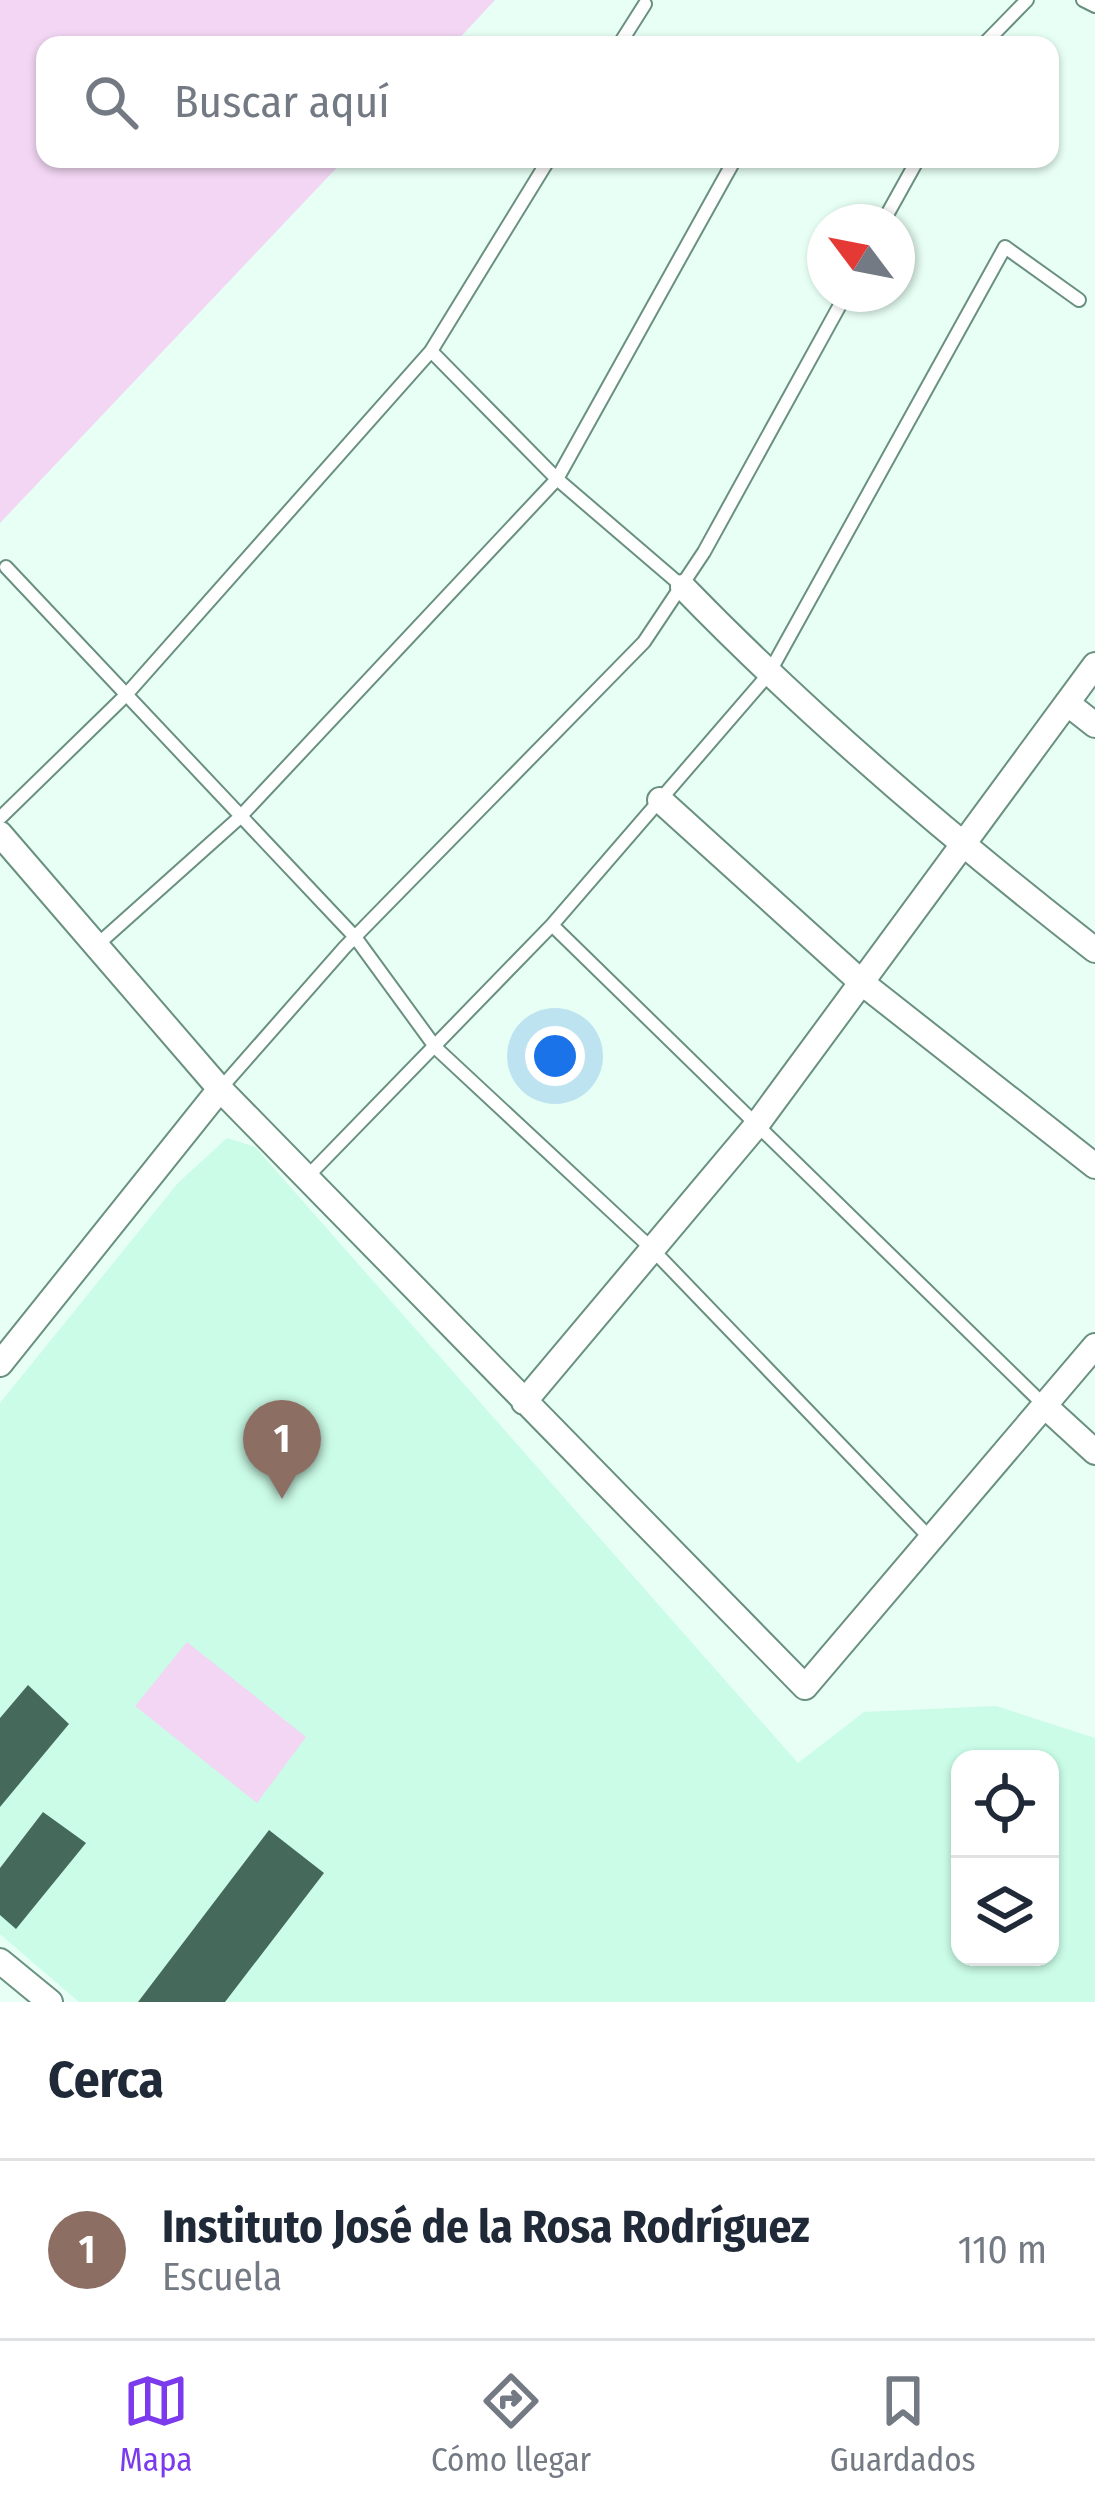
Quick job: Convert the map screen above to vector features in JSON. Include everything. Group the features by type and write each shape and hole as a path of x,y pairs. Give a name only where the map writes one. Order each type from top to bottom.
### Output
{"street":[{"path":"683,587 768,675 961,846 1095,950"},
{"path":"524,1402 755,1127 1095,665"},
{"path":"1067,703 1095,725"},
{"path":"660,800 861,982 1095,1166"},
{"path":"0,834 220,1089 805,1687 1047,1408 1095,1346"},
{"path":"0,1364 220,1089"},
{"path":"1047,1408 1095,1452"},
{"path":"0,1961 50,2002"}],"lane":[{"path":"991,36 1027,0"},
{"path":"1083,0 1095,6"},
{"path":"625,36 645,4"},
{"path":"0,818 125,696 430,351 543,168"},
{"path":"96,945 239,818 557,478 729,168"},
{"path":"893,204 913,168"},
{"path":"306,1178 552,926 768,675 1005,247 1079,300"},
{"path":"220,1089 355,938 644,642 683,587 836,312"},
{"path":"430,351 557,478 683,587"},
{"path":"6,567 355,938 436,1048 650,1247 932,1540"},
{"path":"552,926 1047,1408"}],"shaded area":[{"path":"0,0 495,0 461,36 36,36 36,168 336,168 0,523"},
{"path":"227,1138 255,1147 798,1763 864,1712 996,1706 1095,1738 1095,2002 79,2002 0,1934 0,1403 178,1183"},
{"path":"187,1642 306,1737 257,1803 135,1706"}],"building":[{"path":"28,1685 69,1724 0,1807 0,1718"},
{"path":"43,1812 86,1843 16,1929 0,1915 0,1868"},
{"path":"269,1830 324,1873 225,2002 138,2002"}],"place":[{"name":"Instituto José de la Rosa Rodríguez","path":"282,1499"}]}
